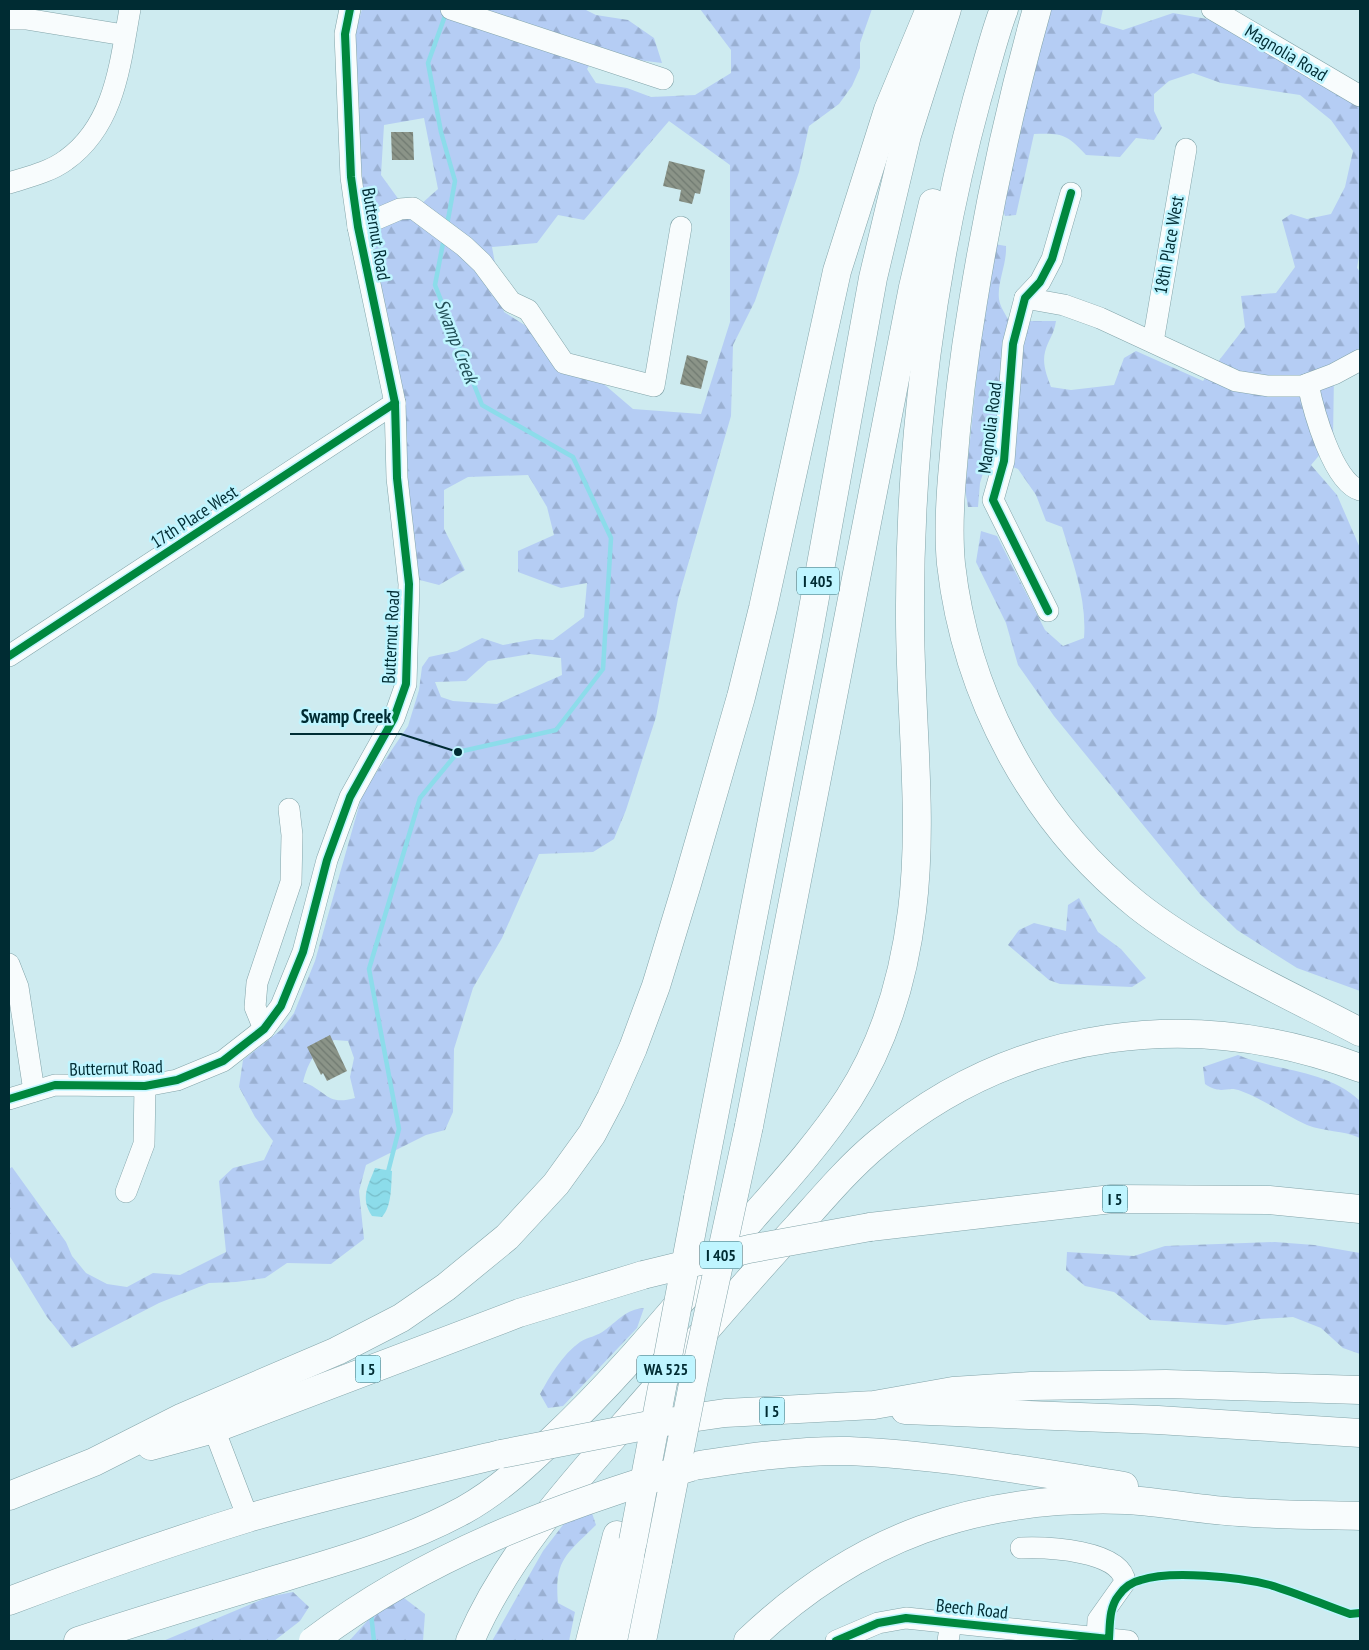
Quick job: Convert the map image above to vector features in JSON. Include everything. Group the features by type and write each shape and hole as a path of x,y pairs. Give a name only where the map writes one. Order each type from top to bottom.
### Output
{"highway":[{"path":"94,1462 183,1416 372,1335 420,1306 474,1266 534,1211 592,1134 611,1098 633,1048 656,986 684,894 741,698 763,608 838,271 888,110 930,9"},
{"name":"I 405","path":"625,1538 674,1290 698,1198 808,636 873,278 907,135 947,9"},
{"name":"I 405","path":"693,1384 749,1126 914,288 944,157 979,32 988,9"},
{"path":"78,1641 380,1547 465,1509 493,1492 526,1465 603,1391 807,1153 849,1098 884,1031 906,951 913,908 916,859 915,761 910,618 916,465 930,336 944,242 967,136 1004,9"},
{"path":"1037,9 1022,64 985,225 962,369 950,509 951,553 958,606 968,651 988,709 1026,779 1071,842 1102,874 1137,905 1172,930 1360,1032"},
{"path":"470,1641 484,1610 506,1572 538,1527 731,1299 834,1186 877,1144 914,1115 968,1083 1014,1064 1082,1043 1131,1035 1173,1033 1251,1039 1328,1056 1360,1068"},
{"name":"I 5","path":"9,1496 94,1462 214,1429 511,1316 643,1275 748,1249 870,1227 1112,1199 1269,1200 1360,1209"},
{"name":"WA 525","path":"642,1641 693,1384"},
{"name":"I 5","path":"9,1601 94,1568 248,1518 357,1488 501,1454 670,1421 725,1413 874,1405 953,1391 1079,1385 1166,1384 1360,1390"},
{"path":"874,1405 920,1412 1158,1420 1360,1433"},
{"path":"313,1641 358,1608 469,1547 568,1505 694,1466 779,1454 849,1452 924,1457 1314,1514"},
{"path":"748,1641 799,1596 857,1559 927,1528 962,1516 1003,1507 1046,1501 1128,1500 1239,1512 1360,1516"},
{"path":"590,1641 625,1538"},
{"path":"613,1641 625,1538"}],"street":[{"path":"9,183 40,173 66,160 86,141 104,118 116,88 130,9"},
{"name":"Butternut Road","path":"9,1099 54,1085 145,1086 177,1080 208,1068 236,1052 264,1029 281,1006 303,952 326,860 350,797 394,718 406,684 409,584 397,478 395,403 358,226 351,177 346,34 350,9"},
{"name":"Magnolia Road","path":"1212,9 1360,96"},
{"path":"456,10 663,79"},
{"path":"9,19 26,19 124,35"},
{"name":"18th Place West","path":"1153,342 1186,148"},
{"path":"1071,193 1046,272 1025,298 1064,305 1100,318 1236,381 1268,386 1302,386 1334,374 1360,360"},
{"path":"358,226 400,209 413,208 464,246 482,263 511,302 528,310 564,363 654,386 681,228"},
{"name":"Magnolia Road","path":"1025,298 1013,344 1004,461 993,500 1048,611"},
{"path":"1308,384 1316,419 1331,452 1344,478 1360,490"},
{"name":"17th Place West","path":"9,656 395,403"},
{"path":"264,1029 255,1007 257,983 291,882 292,835 288,809"},
{"path":"9,964 18,987 34,1091"},
{"path":"126,1192 144,1144 145,1086"},
{"path":"214,1429 248,1518"},
{"path":"1021,1548 1041,1547 1077,1552 1102,1559 1116,1566 1124,1573 1125,1582 1098,1620 1097,1638"},
{"name":"Beech Road","path":"836,1641 878,1623 906,1618 950,1631 1128,1641"}],"green space":[{"path":"362,9 584,9 596,15 628,20 654,38 662,63 613,57 598,52 587,69 596,83 627,88 651,97 695,95 731,73 731,50 700,9 872,9 860,43 860,68 852,86 839,104 809,126 799,172 755,301 733,345 731,416 678,599 656,717 626,810 614,839 593,852 539,854 502,938 473,988 454,1049 453,1112 445,1130 426,1135 366,1165 359,1191 364,1239 331,1264 287,1263 265,1278 209,1283 159,1303 72,1348 47,1317 9,1255 9,1169 12,1167 66,1242 72,1256 86,1273 107,1284 127,1287 153,1273 180,1275 226,1252 219,1181 233,1168 264,1160 273,1141 255,1117 239,1087 243,1060 282,1029 294,1013 315,961 363,792 408,726 419,690 422,667 429,657 457,651 482,638 503,645 536,639 553,640 584,617 587,583 561,588 518,572 518,551 554,535 547,507 528,475 468,477 444,490 444,529 465,570 439,585 416,579 365,236 354,37","holes":["424,118 438,189 420,205 402,204 381,175 384,125","669,121 730,165 730,322 701,414 633,409 564,350 504,312 492,247 537,243 558,215 584,220","530,654 561,658 562,675 497,704 453,701 441,697 435,682 466,681 488,661","334,1040 348,1041 354,1058 350,1077 355,1098 345,1100 332,1099 303,1082 313,1057"]},
{"path":"1051,9 1103,9 1100,23 1123,30 1173,13 1207,19 1220,14 1360,96 1360,250 1357,268 1360,272 1360,360 1334,374 1333,439 1311,465 1337,495 1360,548 1360,991 1297,968 1237,930 1200,894 1054,716 1018,665 1006,623 976,562 981,531 997,536 1045,630 1063,646 1084,638 1081,595 1062,527 1046,521 1036,495 1018,469 988,457 980,483 978,507 968,507 965,489 979,352 994,244 1006,246 999,286 999,299 1009,321 1056,321 1044,356 1045,370 1051,387 1071,390 1114,385 1124,358 1136,351 1203,381 1245,327 1241,296 1276,293 1295,267 1282,220 1291,214 1307,219 1331,214 1345,187 1353,151 1331,120 1300,95 1221,83 1193,73 1169,81 1154,94 1154,111 1162,128 1154,140 1136,138 1120,157 1086,155 1074,143 1063,136 1034,134 1016,215 1005,216 1002,207 1028,83"},
{"path":"1079,898 1098,932 1121,949 1146,978 1132,987 1060,984 1049,980 1008,945 1019,930 1034,923 1066,931 1068,905"},
{"path":"1238,1055 1253,1061 1302,1072 1333,1083 1347,1091 1360,1101 1360,1138 1307,1125 1236,1089 1220,1090 1205,1084 1203,1067"},
{"path":"1275,1242 1314,1245 1360,1253 1360,1354 1343,1348 1321,1328 1293,1317 1260,1319 1226,1325 1150,1320 1114,1292 1085,1286 1066,1270 1067,1252 1134,1256 1165,1246"},
{"path":"644,1308 637,1328 563,1406 548,1408 540,1394 562,1359 580,1342 602,1332 627,1313"},
{"path":"592,1513 596,1525 570,1551 558,1576 558,1603 575,1612 569,1641 492,1641 543,1551 566,1521"},
{"path":"293,1592 309,1607 300,1621 274,1641 163,1641 268,1597"},
{"path":"404,1598 425,1614 423,1641 349,1641 378,1609"}],"water":[{"path":"375,1168 392,1171 388,1207 382,1217 372,1216 366,1203 366,1192"}],"building":[{"path":"391,132 413,132 414,160 392,160"},
{"path":"669,161 705,170 700,194 695,193 692,204 679,201 681,190 663,186"},
{"path":"687,355 708,361 701,389 680,384"},
{"path":"330,1035 347,1071 327,1081 323,1073 321,1075 307,1047"}],"waterway":[{"name":"Swamp Creek","path":"446,13 428,63 441,132 455,181 447,225"},
{"name":"Swamp Creek","path":"387,1176 399,1129 369,969 420,798 458,752 556,730 603,669 611,538 573,457 482,405 435,285 444,238"},
{"name":"Swamp Creek","path":"371,1613 374,1641"}],"cycle path":[{"path":"9,1099 55,1085 145,1086 177,1080 223,1061 264,1029 281,1006 303,952 327,860 350,797 394,718 406,684 409,584 397,478 395,403 358,227 351,177 345,34 350,9"},
{"path":"1048,611 993,500 1004,461 1013,344 1025,298 1040,282 1052,259 1071,193"},
{"path":"9,656 395,403"},
{"path":"836,1641 878,1623 906,1618 1109,1639 1113,1605 1123,1590 1138,1581 1169,1575 1224,1577 1257,1582 1350,1614 1360,1613"}],"place":[{"name":"Swamp Creek","path":"458,752"}]}
